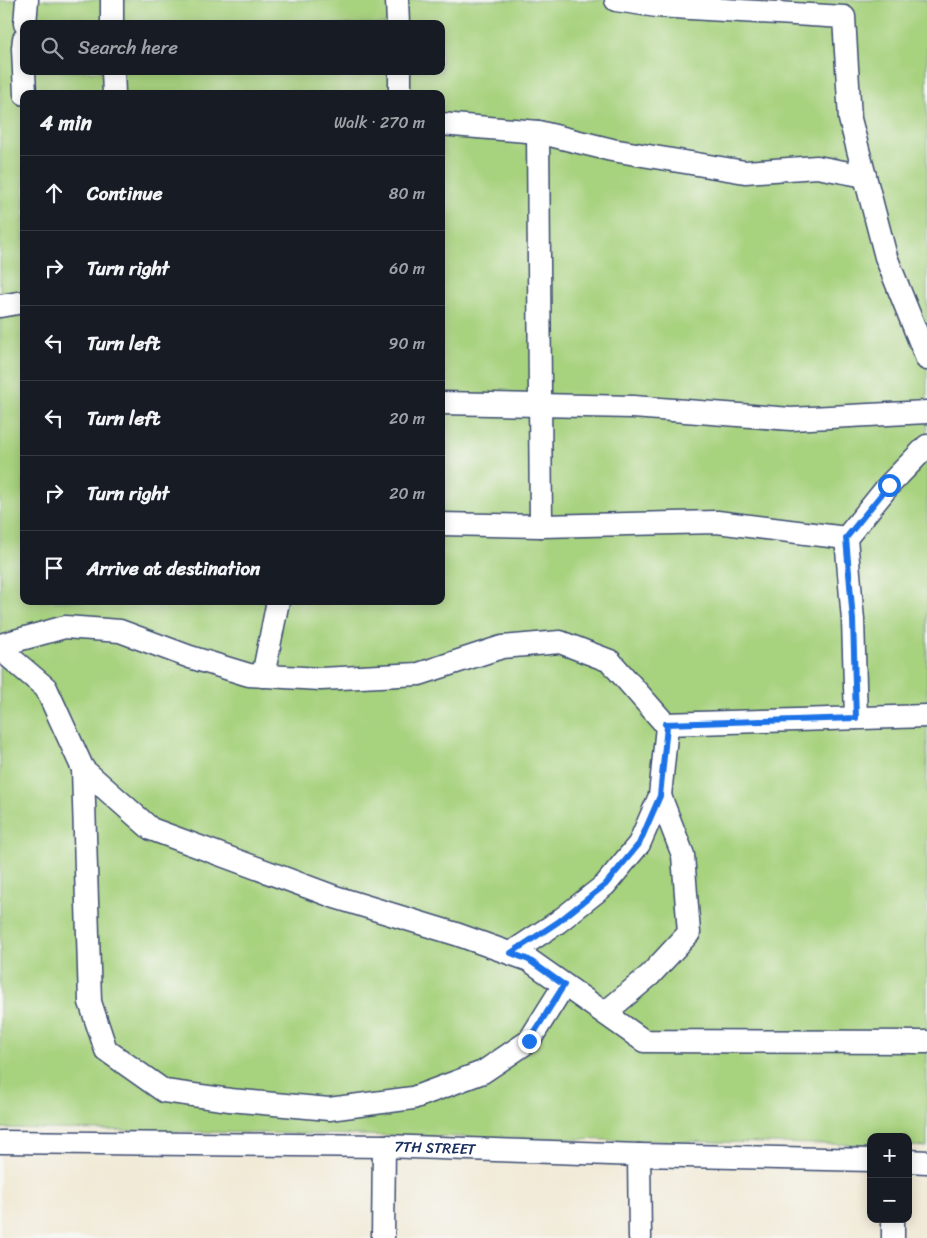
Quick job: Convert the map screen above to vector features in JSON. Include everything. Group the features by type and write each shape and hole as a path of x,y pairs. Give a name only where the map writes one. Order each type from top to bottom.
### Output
{"street":[{"path":"25,20 27,0"},
{"path":"112,0 112,20"},
{"path":"398,0 398,20"},
{"path":"616,0 657,6 844,17 850,119 886,258 927,359"},
{"path":"24,75 24,90"},
{"path":"113,75 114,90"},
{"path":"400,75 400,90"},
{"path":"445,124 538,132 612,150 745,172 817,167 865,176"},
{"path":"538,132 541,526"},
{"path":"0,306 20,303"},
{"path":"445,403 633,407 791,419 927,412"},
{"path":"856,718 853,620 846,538 889,485 927,446"},
{"path":"445,524 541,526 717,522 846,538"},
{"path":"263,676 277,605"},
{"path":"0,645 64,627 120,631 190,658 249,675 321,679 419,674 502,646 560,642 610,661 667,726 660,796 639,844 605,885 558,922 511,953"},
{"path":"0,649 46,688 83,769 90,1002 106,1050 164,1092 329,1109 413,1098 483,1072 529,1041 564,985"},
{"path":"665,724 927,716"},
{"path":"83,769 151,829 335,897 456,934 529,960 644,1041 927,1042"},
{"path":"604,1013 650,975 689,933 684,855 660,796"},
{"name":"7TH STREET","path":"0,1142 384,1146 639,1155 867,1160"},
{"path":"383,1238 384,1146"},
{"path":"639,1155 640,1238"},
{"path":"912,1161 927,1162"},
{"path":"893,1223 893,1238"}],"green space":[{"path":"0,0 927,0 927,1147 912,1146 912,1133 867,1133 867,1145 0,1128"}],"route":[{"path":"529,1041 564,985 529,960 511,953 558,922 605,885 639,844 660,796 667,726 665,724 856,718 853,620 846,538 889,485"}]}
